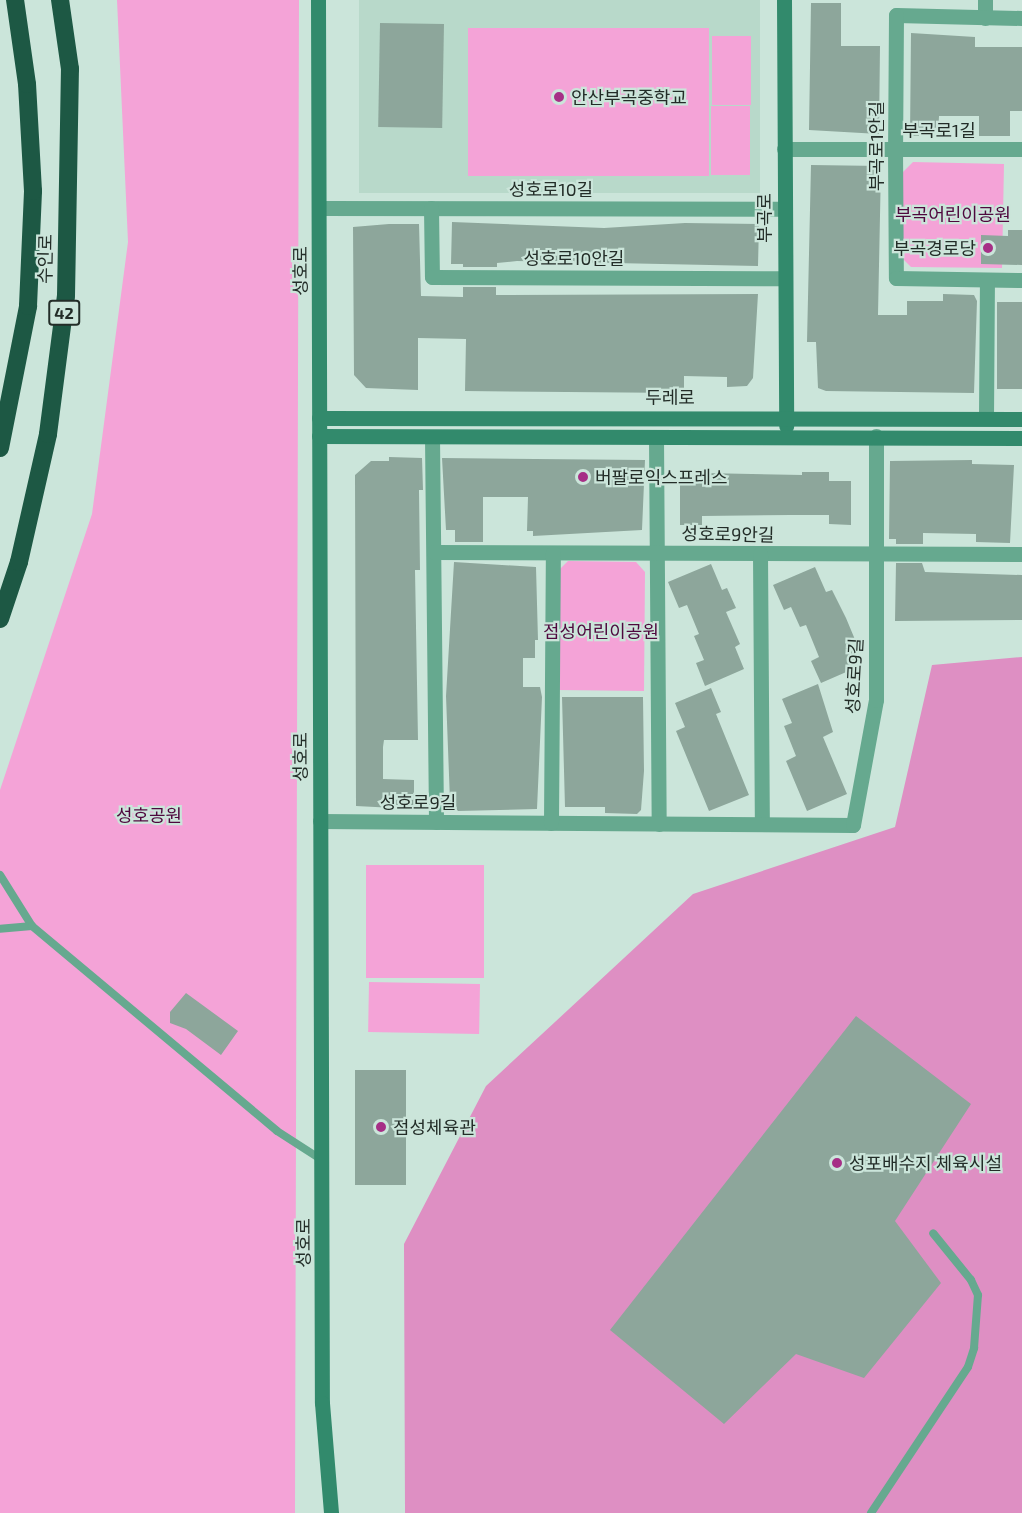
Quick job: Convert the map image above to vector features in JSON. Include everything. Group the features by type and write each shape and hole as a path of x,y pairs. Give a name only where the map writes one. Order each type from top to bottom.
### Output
{"highway":[{"name":"수인로","path":"0,448 28,306 33,191 27,84 15,0"},
{"name":"수인로","path":"0,619 19,562 48,434 66,296 70,69 60,0"}],"street":[{"name":"성호로","path":"318,0 322,1403 331,1513"},
{"name":"부곡로","path":"784,0 783,209 786,437"},
{"path":"985,0 985,18"},
{"name":"부곡로1안길","path":"1022,18 896,15 895,149 896,278 1022,280"},
{"name":"부곡로1길","path":"784,149 1022,149"},
{"name":"성호로10길","path":"319,208 783,209"},
{"name":"성호로10안길","path":"431,208 432,277 784,278"},
{"path":"986,418 987,280"},
{"name":"두레로","path":"319,418 786,416 1022,419"},
{"path":"319,436 1022,438"},
{"name":"성호로9길","path":"320,821 853,825 876,700 876,436"},
{"path":"432,437 436,822"},
{"path":"656,437 659,825"},
{"name":"성호로9안길","path":"434,552 1022,554"},
{"path":"551,823 553,553"},
{"path":"760,554 762,825"}],"lane":[{"path":"0,875 32,926 277,1131 322,1160"},
{"path":"0,929 32,926"},
{"path":"871,1513 968,1367 974,1348 978,1295 971,1280 933,1233"}],"shaded area":[{"name":"안산부곡중학교","path":"359,0 760,0 760,193 359,193"},
{"path":"1022,657 1022,1513 405,1513 404,1244 486,1086 693,894 895,827 932,665"}],"green space":[{"name":"성호공원","path":"117,0 299,0 295,1513 0,1513 0,790 92,514 128,242"},
{"path":"468,28 709,28 709,176 468,176"},
{"path":"712,36 751,36 751,105 712,105"},
{"path":"711,106 750,106 750,175 711,175"},
{"name":"부곡어린이공원","path":"913,162 1004,164 1002,268 911,267 901,257 903,172"},
{"name":"점성어린이공원","path":"568,561 636,562 645,572 644,691 557,690 558,571"},
{"path":"366,865 484,865 484,978 366,978"},
{"path":"369,982 480,984 479,1034 368,1032"}],"building":[{"path":"811,3 841,3 841,46 880,46 879,134 809,130"},
{"path":"380,23 444,24 442,128 378,127"},
{"path":"911,33 975,37 975,47 1022,47 1022,111 1010,111 1010,136 979,136 979,116 939,116 938,136 910,136"},
{"path":"811,165 881,166 878,315 907,315 907,301 943,301 943,294 974,295 977,301 974,393 826,391 818,388 816,342 807,342"},
{"path":"452,222 604,228 685,223 759,224 758,266 517,261 497,263 497,267 463,267 463,264 451,264"},
{"path":"419,224 421,296 463,297 463,287 496,287 496,295 758,294 753,378 747,386 727,387 727,377 684,376 684,393 465,391 466,339 418,338 418,390 366,388 354,375 353,227"},
{"path":"1008,230 1022,230 1022,265 981,264 981,235 1008,236"},
{"path":"997,302 1022,302 1022,389 997,389"},
{"path":"389,457 422,458 423,490 419,490 420,570 415,570 418,740 384,740 383,747 383,779 414,780 414,809 356,806 355,475 371,461 389,461"},
{"path":"442,458 645,460 642,530 533,536 533,531 527,531 528,497 483,497 483,542 455,542 455,530 446,530"},
{"path":"972,460 972,464 1014,465 1010,543 976,542 976,534 923,533 923,544 896,544 896,539 889,539 890,461"},
{"path":"802,472 829,472 829,481 851,481 851,525 829,524 829,515 790,515 702,516 702,525 680,525 680,481 702,482 703,473 802,475"},
{"path":"454,562 536,567 538,640 535,640 535,658 523,658 523,687 540,687 542,697 537,809 458,811 450,801 446,696"},
{"path":"896,563 922,563 925,572 1022,575 1022,620 895,621"},
{"path":"711,564 722,590 727,588 736,608 726,612 740,644 735,647 744,669 705,686 696,663 704,660 694,636 699,634 687,605 679,608 668,582"},
{"path":"815,567 826,592 832,590 846,618 856,642 850,644 860,666 821,683 811,661 819,657 806,625 800,627 791,607 784,610 773,585"},
{"path":"818,684 833,732 823,737 847,794 807,811 786,761 796,756 784,726 792,723 782,699"},
{"path":"711,688 721,712 716,714 749,795 709,811 676,731 685,727 675,703"},
{"path":"562,697 643,697 644,771 641,810 637,814 605,813 605,807 565,807"},
{"path":"186,993 238,1031 221,1055 186,1029 170,1023 170,1012"},
{"name":"성포배수지 체육시설","path":"856,1016 971,1104 895,1221 941,1283 864,1378 796,1354 724,1424 610,1330"},
{"name":"점성체육관","path":"355,1070 406,1070 406,1185 355,1185"}],"place":[{"name":"안산부곡중학교","path":"559,97"},
{"name":"부곡경로당","path":"988,248"},
{"name":"버팔로익스프레스","path":"583,477"},
{"name":"점성체육관","path":"381,1127"},
{"name":"성포배수지 체육시설","path":"837,1163"}]}
